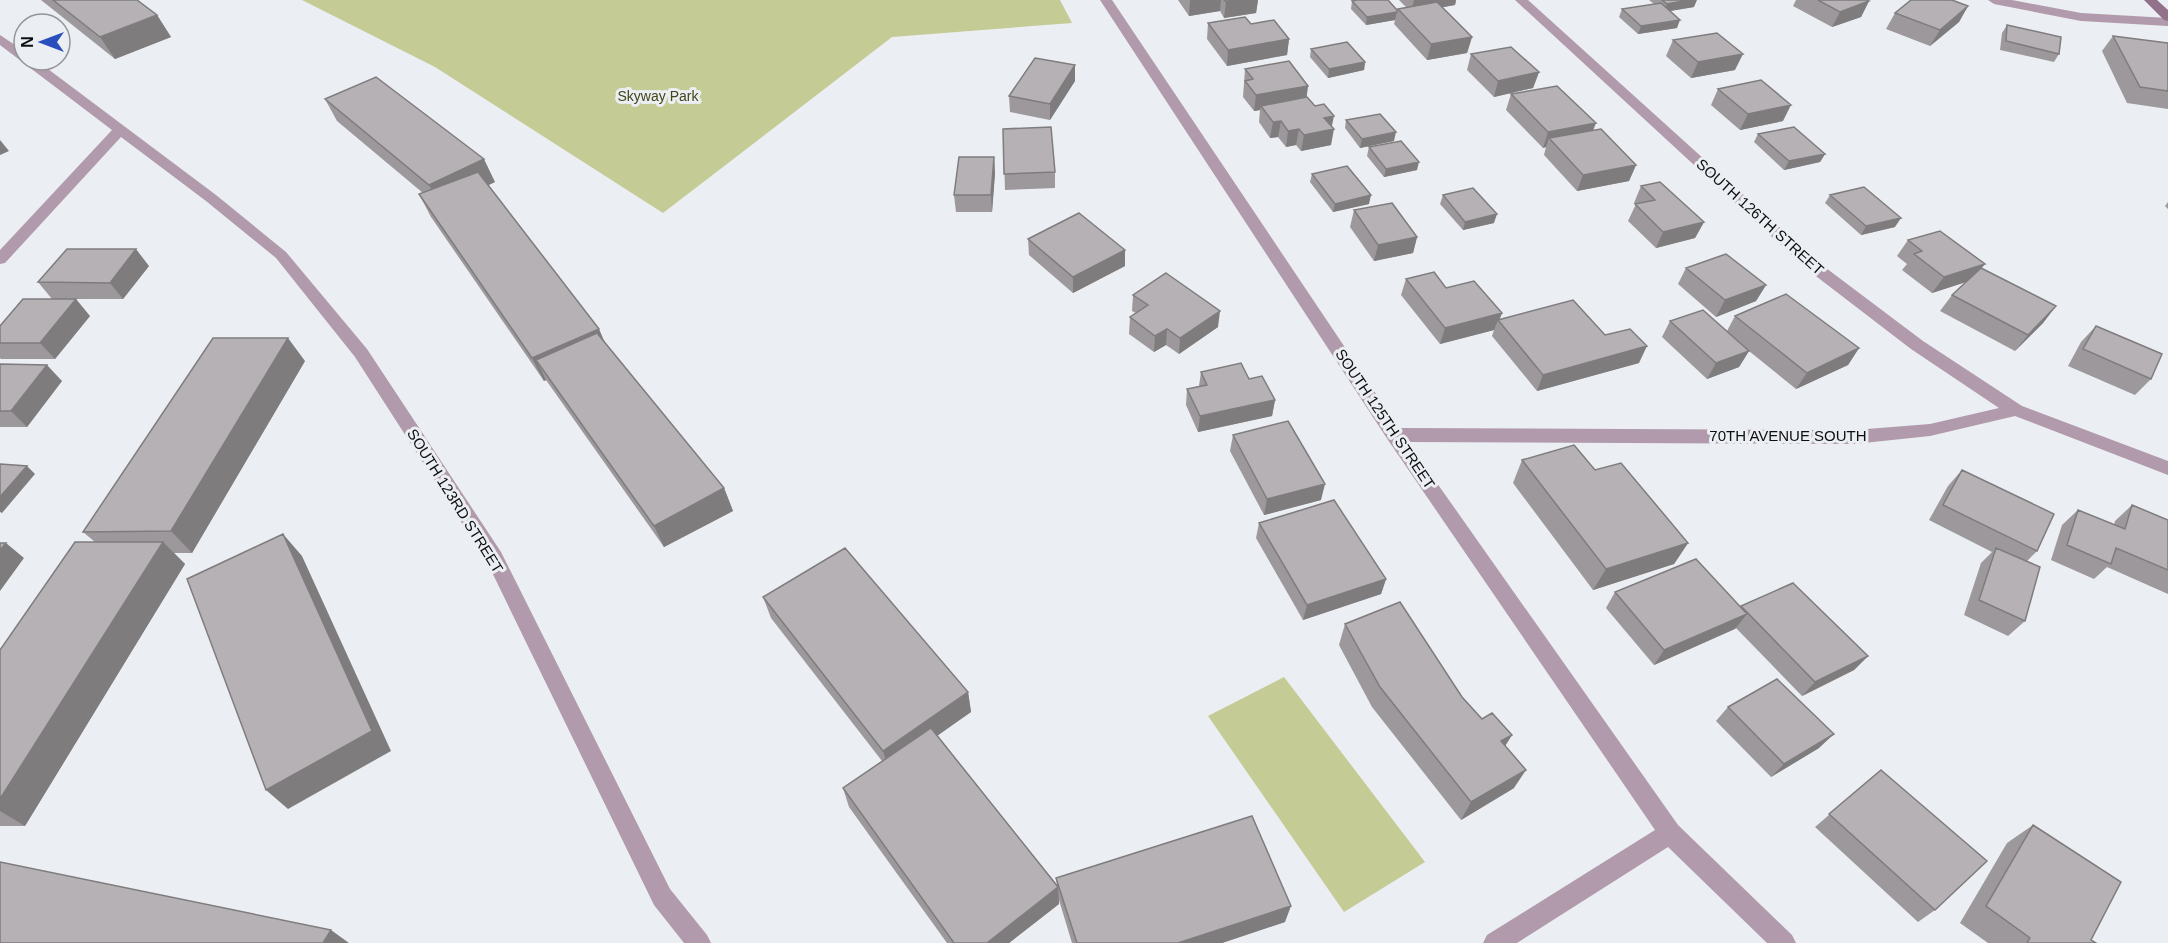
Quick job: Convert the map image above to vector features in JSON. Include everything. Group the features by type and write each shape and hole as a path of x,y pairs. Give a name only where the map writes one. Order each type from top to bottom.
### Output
{"street":[{"name":"SOUTH 125TH STREET","path":"1106,0 1394,435 1670,833 1784,943"},
{"name":"SOUTH 126TH STREET","path":"1521,0 1813,266 1917,345 2016,410"},
{"path":"1994,0 2081,17 2168,22"},
{"path":"2150,0 2168,17"},
{"name":"SOUTH 123RD STREET","path":"0,39 12,48"},
{"name":"SOUTH 123RD STREET","path":"43,72 281,255 361,353 494,557 662,897 699,943"},
{"path":"0,259 120,130"},
{"name":"70TH AVENUE SOUTH","path":"1394,435 1854,437 1930,430 2016,410"},
{"path":"2016,410 2168,468"},
{"path":"1495,943 1670,833"}],"green space":[{"name":"Skyway Park","path":"302,0 1060,0 1072,23 892,37 663,213 435,67"},
{"path":"1284,677 1425,862 1344,912 1208,716"}],"building":[{"path":"53,0 137,0 157,15 100,37 72,15 72,12 68,12"},
{"path":"1388,0 1397,12 1367,17 1352,1"},
{"path":"1662,0 1689,0 1667,4"},
{"path":"1818,0 1867,0 1869,1 1840,12"},
{"path":"1911,0 1952,0 1968,6 1940,30 1895,13"},
{"path":"1437,2 1472,37 1431,44 1398,9"},
{"path":"1661,3 1680,20 1641,26 1622,9"},
{"path":"1245,17 1251,24 1274,20 1289,39 1228,50 1208,23"},
{"path":"2007,25 2061,37 2059,54 2006,41"},
{"path":"1717,33 1743,54 1698,62 1673,40"},
{"path":"2113,36 2168,43 2168,91 2140,87"},
{"path":"1347,42 1365,62 1329,69 1311,49"},
{"path":"1511,47 1539,72 1498,81 1471,54"},
{"path":"1035,58 1075,65 1050,104 1009,96"},
{"path":"1289,61 1308,86 1256,95 1245,81 1253,79 1245,69"},
{"path":"376,77 484,159 429,185 325,99"},
{"path":"1761,80 1791,105 1748,114 1718,89"},
{"path":"1557,86 1596,123 1548,132 1511,94"},
{"path":"1307,97 1315,106 1324,104 1334,116 1324,118 1334,129 1304,135 1299,129 1288,131 1281,121 1273,122 1261,106"},
{"path":"1380,114 1396,132 1362,139 1346,120"},
{"path":"1051,127 1055,172 1004,174 1003,129"},
{"path":"1794,127 1825,154 1789,161 1758,134"},
{"path":"1601,129 1636,165 1583,175 1549,138"},
{"path":"1401,141 1419,162 1386,169 1369,147"},
{"path":"959,157 994,157 991,195 954,195"},
{"path":"1347,166 1371,195 1335,204 1312,174"},
{"path":"478,172 599,329 532,358 419,194"},
{"path":"1660,182 1704,222 1663,232 1635,204 1655,200 1641,186"},
{"path":"1864,187 1901,218 1866,226 1830,195"},
{"path":"1473,188 1497,214 1465,222 1443,195"},
{"path":"1392,203 1417,237 1378,245 1354,210"},
{"path":"1079,213 1125,250 1073,277 1028,239"},
{"path":"1940,231 1985,264 1944,277 1914,254 1922,251 1908,240"},
{"path":"67,249 136,249 110,283 38,282"},
{"path":"1726,254 1766,285 1725,300 1686,268"},
{"path":"1981,268 2056,306 2028,335 1952,295"},
{"path":"1434,272 1446,288 1474,281 1502,313 1445,328 1406,279"},
{"path":"1166,273 1220,311 1180,338 1167,329 1155,336 1130,317 1148,305 1133,295"},
{"path":"1786,294 1859,348 1807,373 1735,316"},
{"path":"23,299 76,299 40,343 0,343 0,326"},
{"path":"1573,300 1605,335 1630,329 1647,346 1543,375 1498,320"},
{"path":"1703,310 1749,351 1716,363 1670,321"},
{"path":"2096,326 2162,354 2151,379 2083,349"},
{"path":"597,333 724,488 654,526 536,360"},
{"path":"213,338 288,338 171,531 83,532"},
{"path":"1241,363 1249,379 1262,376 1275,400 1200,416 1187,389 1207,385 1201,372"},
{"path":"0,364 47,365 11,411 0,411"},
{"path":"1288,421 1325,484 1267,499 1233,435"},
{"path":"1574,445 1595,470 1621,463 1688,543 1606,569 1522,460"},
{"path":"0,464 27,466 0,497"},
{"path":"1962,470 2054,514 2037,551 1943,505"},
{"path":"1334,500 1386,579 1307,605 1259,523"},
{"path":"2132,505 2168,520 2168,570 2116,548 2111,564 2067,545 2078,510 2125,529"},
{"path":"283,534 372,731 266,790 187,579"},
{"path":"75,542 163,542 0,799 0,650"},
{"path":"845,548 968,692 883,751 763,597"},
{"path":"1996,548 2040,567 2025,621 1979,600"},
{"path":"1696,559 1747,614 1664,650 1615,592"},
{"path":"1793,583 1868,656 1815,682 1741,606"},
{"path":"1400,602 1462,697 1482,719 1492,713 1512,735 1501,741 1526,770 1471,802 1380,687 1345,624"},
{"path":"1777,679 1834,734 1784,764 1728,707"},
{"path":"931,728 1058,887 987,943 954,943 843,788"},
{"path":"1881,770 1987,861 1935,910 1829,814"},
{"path":"1252,816 1291,906 1178,943 1077,943 1056,878"},
{"path":"2033,825 2121,882 2091,940 2096,943 2027,943 2030,938 1986,906"},
{"path":"0,862 331,930 323,943 0,943"}]}
